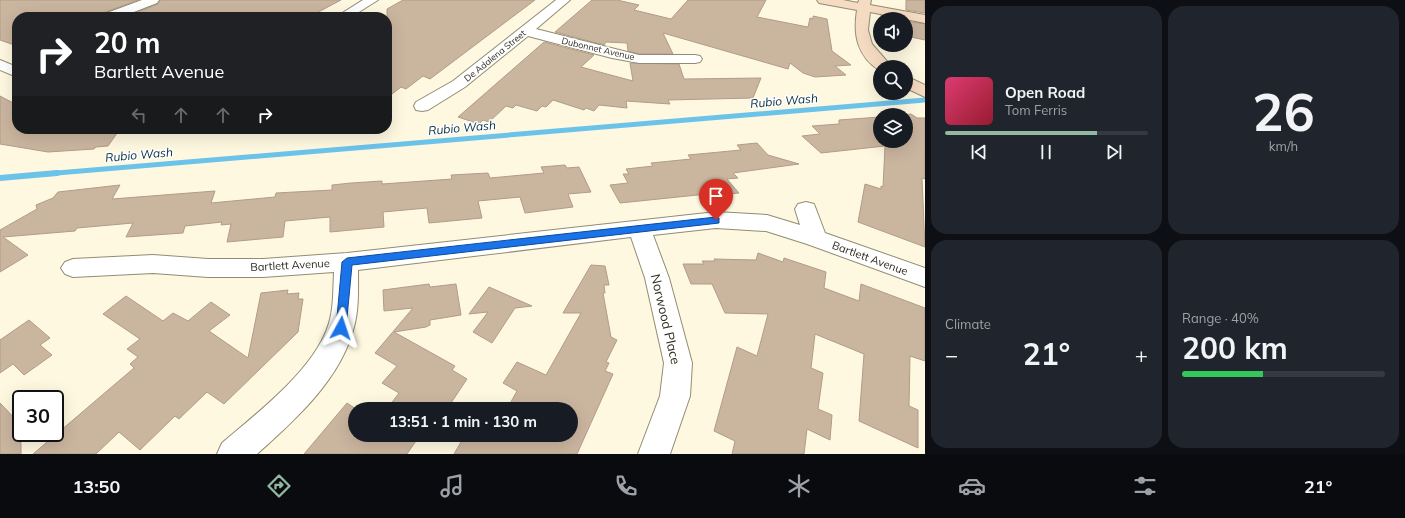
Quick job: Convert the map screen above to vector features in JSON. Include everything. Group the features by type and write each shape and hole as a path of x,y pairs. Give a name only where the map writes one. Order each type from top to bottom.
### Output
{"street":[{"path":"122,12 153,0"},
{"path":"351,12 372,0"},
{"name":"De Adalena Street","path":"422,106 460,84 564,0"},
{"path":"823,0 865,4 925,19"},
{"path":"865,4 861,29 862,40 869,53 876,60"},
{"name":"Dubonnet Avenue","path":"526,31 639,59 695,59"},
{"path":"4,60 12,67"},
{"path":"913,85 924,91"},
{"path":"806,209 814,238"},
{"name":"Bartlett Avenue","path":"73,268 153,264 208,268 263,268 347,262 640,230 716,220 767,223 814,238 925,278"},
{"name":"Norwood Place","path":"640,230 657,278 678,363 675,396 654,454"},
{"path":"233,454 252,438 306,385 333,349 341,328 347,262"}],"building":[{"path":"0,0 138,0 106,12 12,12 12,44 0,40"},
{"path":"160,0 341,0 318,12 138,12 158,4"},
{"path":"403,0 535,0 430,79 423,76 406,89 401,87 392,94 392,12 387,12 387,9"},
{"path":"592,0 617,0 639,5 634,10 671,19 688,0 766,0 757,17 808,27 810,18 813,19 813,16 827,19 832,51 851,65 835,66 846,75 815,77 803,73 790,63 788,69 663,33 673,54 639,54 628,51 627,43 606,42 604,45 555,32"},
{"path":"906,0 925,0 925,13 906,10"},
{"path":"913,22 925,24 925,40 913,37"},
{"path":"544,42 594,55 581,67 633,81 630,63 679,64 684,79 761,78 753,98 668,100 670,104 626,101 627,108 599,105 594,111 586,108 584,110 553,100 546,107 542,106 537,111 516,105 513,108 506,106 489,122 483,120 479,124 458,117"},
{"path":"0,96 12,102 12,134 116,134 108,146 96,147 94,149 48,152 0,144"},
{"path":"913,115 917,118 925,118 925,179 922,178 925,247 858,222 865,184 881,189 881,186 883,187 885,148 913,148"},
{"path":"873,118 873,147 821,153 802,136 820,134 812,126 839,124 839,120"},
{"path":"757,143 768,155 799,164 733,173 738,178 727,179 739,193 718,195 717,193 620,203 610,185 628,183 623,174 629,174 626,169 653,166 651,163 691,159 688,155 741,150 737,145"},
{"path":"565,165 567,168 579,167 591,192 568,194 573,207 525,213 520,197 478,201 482,218 429,223 427,208 383,212 384,227 330,232 330,217 285,221 283,237 227,242 231,224 221,225 222,222 185,226 183,233 126,237 133,223 77,228 75,231 3,237 28,255 0,272 0,230 37,209 36,205 53,198 58,192 120,185 112,199 215,191 211,203 275,197 276,193 332,190 332,185 351,183 382,181 382,184 452,179 451,175 488,173 490,178 544,173 541,167"},
{"path":"758,253 783,262 784,258 826,272 824,288 859,301 861,284 925,308 925,361 910,356 909,406 918,410 918,448 859,421 864,354 815,334 811,368 823,373 818,409 832,415 830,440 807,429 804,454 732,454 735,441 714,431 737,347 757,356 768,314 725,313 712,284 691,284 683,264 704,264 702,261 715,261 714,259 756,260"},
{"path":"591,265 605,266 609,285 604,285 605,293 603,293 611,337 617,340 606,362 609,363 605,371 613,374 577,454 454,454 461,442 578,442 578,402 511,402 517,391 503,383 517,362 546,375 581,313 563,313"},
{"path":"429,284 430,287 456,284 461,315 430,320 430,325 426,327 394,332 455,366 452,370 467,379 452,402 392,402 399,393 382,383 397,366 375,353 413,308 384,311 383,290"},
{"path":"489,287 532,306 515,308 492,343 473,332 488,312 469,314"},
{"path":"288,290 287,294 299,293 298,299 303,299 298,332 224,404 207,392 179,419 175,416 140,450 119,432 96,454 33,454 47,442 64,442 64,428 134,368 130,364 138,357 127,349 140,339 103,314 126,296 163,321 173,313 188,321 211,302 230,315 209,331 248,358 261,293"},
{"path":"29,320 50,338 40,345 52,355 24,375 13,364 0,373 0,340"},
{"path":"0,403 12,416 12,442 21,442 21,454 0,454"},
{"path":"347,403 348,442 415,442 407,454 304,454"}],"waterway":[{"name":"Rubio Wash","path":"45,174 925,100"},
{"name":"Rubio Wash","path":"0,178 57,173"}],"route":[{"path":"341,328 347,262 640,230 716,220"}]}
